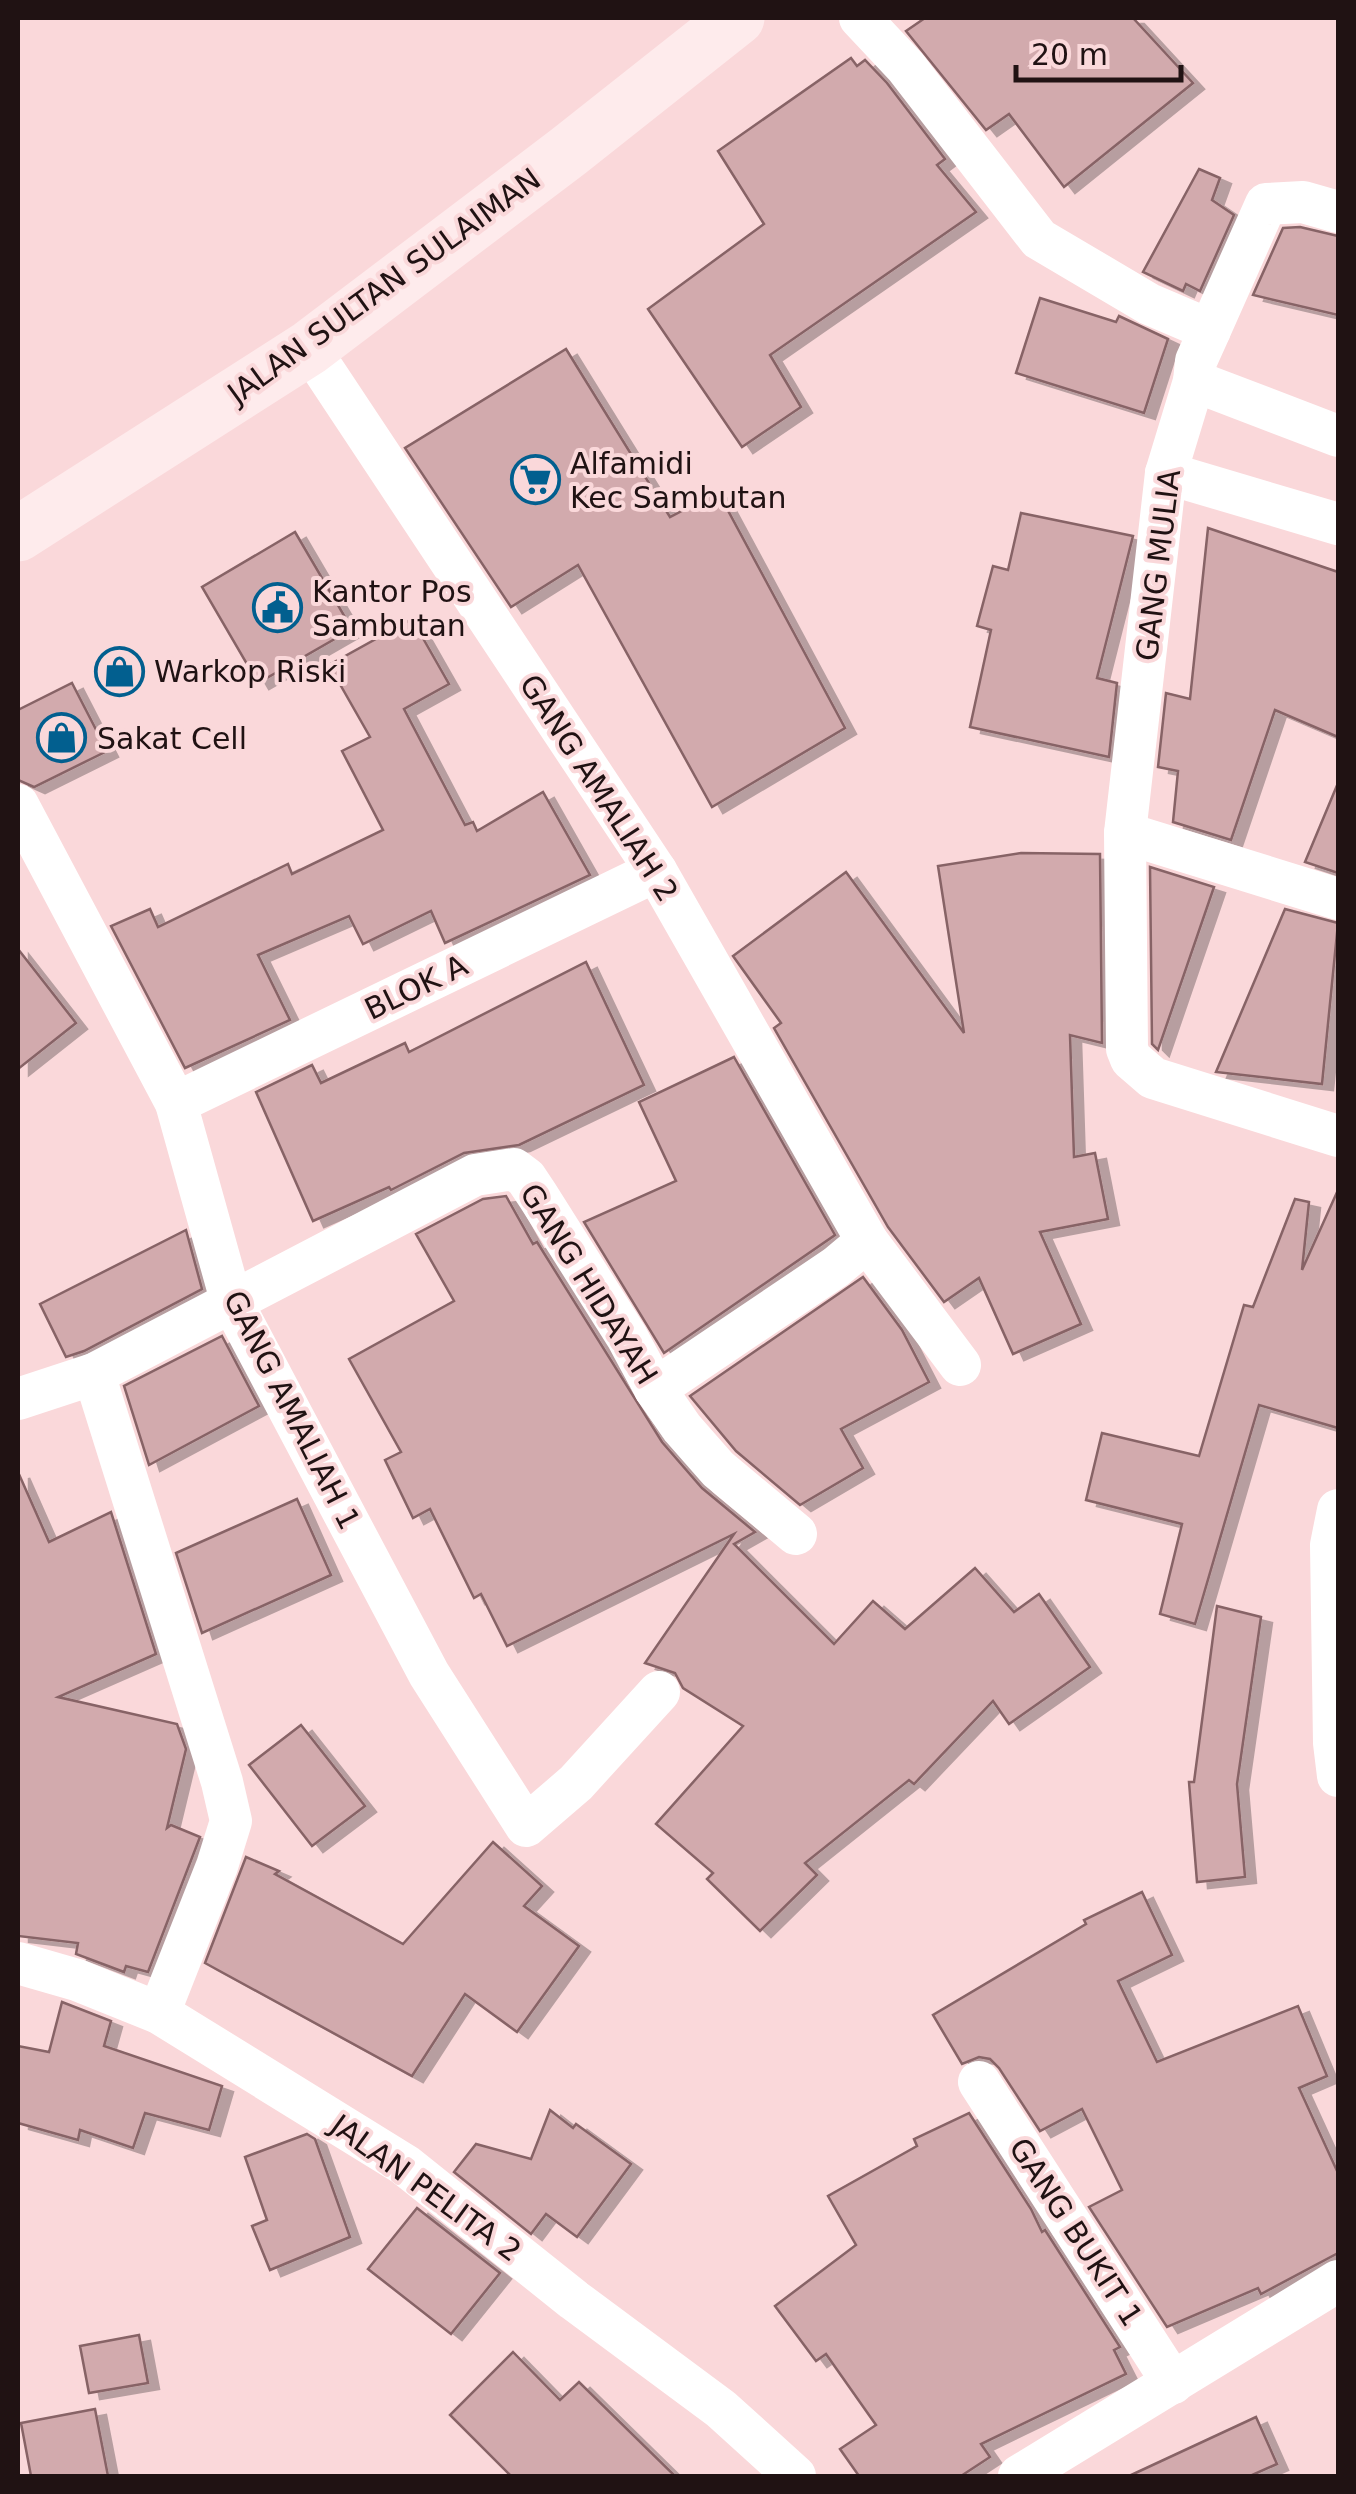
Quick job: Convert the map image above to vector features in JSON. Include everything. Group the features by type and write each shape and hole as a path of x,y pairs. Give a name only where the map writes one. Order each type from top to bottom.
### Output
{"main road":[{"name":"JALAN SULTAN SULAIMAN","path":"18,534 309,348 569,152 737,18"}],"street":[{"path":"860,18 906,67 1039,239 1148,304 1210,330"},
{"name":"GANG MULIA","path":"1338,212 1303,202 1266,204 1196,361 1194,381 1166,473 1125,833 1125,1029 1131,1060 1152,1078 1338,1136"},
{"name":"GANG AMALIAH 2","path":"309,348 656,871 867,1241 960,1364"},
{"path":"1194,381 1338,436"},
{"path":"1166,473 1338,524"},
{"name":"GANG AMALIAH 1","path":"18,804 176,1103 231,1300 429,1674 526,1826 576,1783 659,1692"},
{"path":"1125,833 1338,898"},
{"name":"BLOK A","path":"176,1103 656,871"},
{"name":"GANG HIDAYAH","path":"18,1398 94,1374 475,1175 514,1169 538,1196 682,1428 718,1469 796,1534"},
{"path":"655,1389 836,1267 867,1241"},
{"path":"94,1374 231,1821 160,2014"},
{"path":"1338,1510 1331,1564 1338,1776"},
{"name":"JALAN PELITA 2","path":"18,1963 77,1980 160,2014 405,2165 574,2300 721,2408 795,2476"},
{"name":"GANG BUKIT 1","path":"979,2082 1173,2383"},
{"path":"1019,2476 1338,2281"}],"building":[{"path":"925,18 1133,18 1193,83 1064,187 1009,114 986,130 906,31"},
{"path":"851,58 857,66 865,60 887,83 945,159 937,165 976,212 770,355 801,407 742,447 648,309 764,224 718,151"},
{"path":"1199,169 1220,178 1212,200 1234,215 1200,291 1186,284 1183,291 1143,272"},
{"path":"1300,227 1338,236 1338,315 1253,295 1283,228"},
{"path":"1040,298 1116,322 1119,316 1168,339 1144,413 1016,373"},
{"path":"566,349 670,517 718,492 845,728 712,807 578,565 511,607 405,448"},
{"path":"1021,513 1133,536 1097,678 1117,683 1109,757 970,727 991,630 977,626 993,566 1008,570"},
{"path":"1208,528 1338,572 1338,737 1275,710 1231,840 1173,822 1178,771 1158,767 1166,693 1190,699"},
{"name":"Kantor Pos Sambutan","path":"295,532 352,629 258,683 202,587"},
{"path":"412,619 449,684 404,709 465,825 473,822 477,831 543,792 590,875 445,943 431,911 363,944 349,916 258,955 290,1020 185,1068 111,926 150,909 158,927 288,864 292,874 383,830 342,751 370,737 329,665"},
{"name":"Sakat Cell","path":"72,683 107,751 34,787 18,780 18,710"},
{"path":"1338,783 1338,873 1305,862"},
{"path":"1021,853 1100,854 1102,1043 1070,1035 1074,1157 1095,1153 1108,1219 1040,1232 1081,1324 1013,1354 979,1278 944,1302 888,1227 774,1028 781,1023 733,956 846,872 964,1033 938,866"},
{"path":"1150,867 1214,887 1158,1050 1152,1044"},
{"path":"1285,909 1338,923 1322,1084 1216,1072"},
{"path":"18,949 76,1023 18,1069"},
{"path":"586,962 644,1085 519,1145 464,1153 391,1190 389,1187 313,1221 256,1092 312,1065 321,1083 405,1043 409,1052"},
{"path":"734,1057 835,1235 664,1353 584,1222 676,1181 639,1102"},
{"path":"1338,1190 1338,1428 1259,1405 1195,1624 1160,1614 1182,1524 1086,1500 1102,1433 1199,1456 1244,1305 1253,1307 1295,1199 1309,1202 1302,1270"},
{"path":"506,1196 662,1442 702,1488 755,1532 734,1544 834,1644 873,1601 905,1629 975,1568 1014,1612 1039,1594 1090,1667 1009,1724 993,1701 914,1784 909,1780 805,1863 817,1875 760,1931 707,1879 713,1873 656,1824 743,1726 683,1688 675,1673 645,1663 734,1534 507,1646 481,1594 474,1598 430,1509 413,1518 385,1460 401,1452 349,1359 454,1301 416,1234 483,1199"},
{"path":"186,1230 202,1289 66,1357 40,1304"},
{"path":"863,1277 902,1330 929,1382 841,1429 863,1468 800,1505 736,1451 690,1396"},
{"path":"222,1336 259,1406 149,1465 124,1386"},
{"path":"18,1472 49,1542 111,1512 156,1654 58,1697 177,1724 186,1749 167,1828 171,1825 200,1837 148,1972 126,1966 124,1972 76,1954 78,1943 18,1936"},
{"path":"297,1499 331,1575 202,1633 176,1553"},
{"path":"1217,1606 1261,1617 1237,1784 1245,1877 1197,1882 1189,1782 1194,1782"},
{"path":"301,1725 365,1806 312,1846 249,1765"},
{"path":"493,1842 542,1886 524,1906 579,1946 517,2032 465,1994 412,2076 205,1963 246,1857 279,1871 275,1874 403,1944"},
{"path":"1142,1892 1172,1955 1118,1981 1157,2062 1298,2006 1327,2076 1299,2088 1338,2173 1338,2253 1261,2294 1258,2288 1167,2327 1089,2207 1122,2190 1082,2109 1040,2131 999,2068 990,2059 979,2057 962,2064 933,2015 1086,1924 1084,1920"},
{"path":"62,2002 111,2021 104,2046 222,2086 209,2130 145,2113 133,2148 80,2130 78,2140 18,2123 18,2046 49,2052"},
{"path":"550,2110 631,2164 577,2237 546,2214 531,2234 454,2172 476,2144 531,2159"},
{"path":"969,2113 1042,2232 1045,2230 1120,2347 1114,2350 1126,2374 981,2444 990,2457 961,2476 859,2476 840,2449 876,2425 826,2354 816,2361 775,2306 856,2245 828,2196 917,2146 914,2139"},
{"path":"307,2134 315,2139 350,2237 270,2270 252,2226 267,2220 245,2157"},
{"path":"417,2208 500,2273 451,2334 368,2269"},
{"path":"139,2335 148,2383 89,2393 80,2346"},
{"path":"513,2352 560,2400 579,2382 675,2476 511,2476 450,2415"},
{"path":"95,2409 108,2476 31,2476 21,2423"},
{"path":"1256,2417 1277,2464 1250,2476 1129,2476"}],"place":[{"name":"Alfamidi Kec Sambutan","path":"535,480"},
{"name":"Kantor Pos Sambutan","path":"277,608"},
{"name":"Warkop Riski","path":"119,671"},
{"name":"Sakat Cell","path":"62,738"}]}
